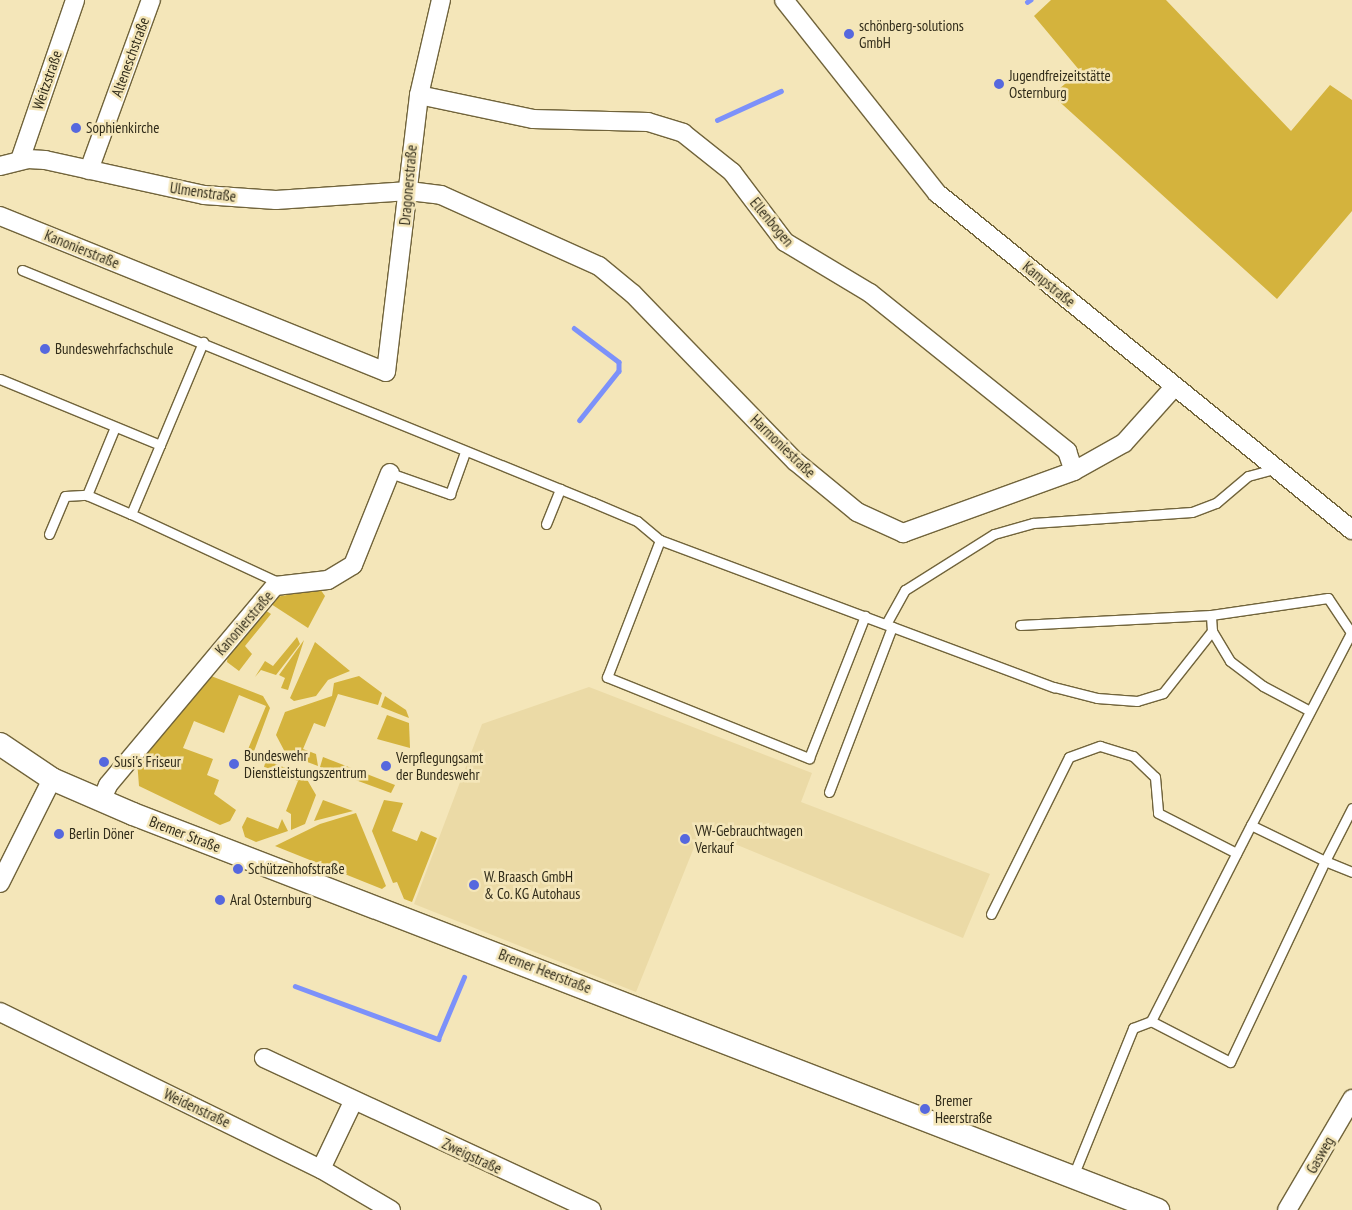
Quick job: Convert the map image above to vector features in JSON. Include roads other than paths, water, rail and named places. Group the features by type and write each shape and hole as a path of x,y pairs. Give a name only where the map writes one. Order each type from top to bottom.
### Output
{"street":[{"name":"Weitzstraße","path":"20,160 75,0"},
{"name":"Alteneschstraße","path":"89,170 151,0"},
{"name":"Dragonerstraße","path":"386,372 409,191 418,95 441,0"},
{"name":"Kampstraße","path":"784,0 937,193 1352,530"},
{"name":"Ellenbogen","path":"418,95 533,119 648,122 683,133 732,172 785,242 878,299 1067,451 1074,471"},
{"name":"Ulmenstraße","path":"0,166 20,160 89,170 213,196 276,200 409,191"},
{"name":"Harmoniestraße","path":"409,191 441,195 599,266 633,294 795,461 857,512 903,534 1074,471 1124,443 1174,387"},
{"name":"Kanonierstraße","path":"0,216 386,372"},
{"name":"Kanonierstraße","path":"101,801 108,785 275,586 328,580 353,565 390,474"},
{"name":"Bremer Straße","path":"0,744 52,779 101,801 322,885"},
{"path":"0,883 52,779"},
{"name":"Bremer Heerstraße","path":"322,885 1158,1210"},
{"name":"Weidenstraße","path":"0,1012 321,1169 391,1210"},
{"name":"Zweigstraße","path":"264,1058 353,1102 591,1210"},
{"name":"Gasweg","path":"1287,1210 1352,1099"},
{"path":"321,1169 353,1102"}],"lane":[{"path":"22,270 203,342 465,452 637,521 660,540 1054,687 1097,698 1137,701 1163,694 1212,632"},
{"path":"131,514 203,342"},
{"path":"0,379 160,445"},
{"path":"87,495 115,428"},
{"path":"390,474 450,494 465,452"},
{"path":"829,792 889,625 905,590 994,534 1033,523 1192,512 1216,503 1248,476 1275,469"},
{"path":"546,524 560,489"},
{"path":"49,534 65,496 87,495 283,585"},
{"path":"660,540 607,677 809,758 865,616"},
{"path":"1020,625 1210,615 1328,598 1351,633 1151,1021 1132,1028 1073,1176"},
{"path":"1210,615 1212,632 1230,661 1263,686 1310,711"},
{"path":"991,914 1069,757 1100,746 1133,756 1155,777 1158,813 1236,853"},
{"path":"1151,1021 1230,1062 1352,808"},
{"path":"1251,825 1352,872"}],"waterway":[{"path":"717,120 781,91"},
{"path":"574,328 619,362 619,371 580,420"},
{"path":"295,986 438,1039 464,977"}],"place":[{"name":"schönberg-solutions GmbH","path":"849,34"},
{"name":"Jugendfreizeitstätte Osternburg","path":"999,84"},
{"name":"Sophienkirche","path":"76,128"},
{"name":"Bundeswehrfachschule","path":"45,349"},
{"name":"Susi's Friseur","path":"104,762"},
{"name":"Bundeswehr Dienstleistungszentrum","path":"234,764"},
{"name":"Verpflegungsamt der Bundeswehr","path":"386,766"},
{"name":"Berlin Döner","path":"59,834"},
{"name":"VW-Gebrauchtwagen Verkauf","path":"685,839"},
{"name":"Schützenhofstraße","path":"238,869"},
{"name":"W. Braasch GmbH & Co. KG Autohaus","path":"474,885"},
{"name":"Aral Osternburg","path":"220,900"},
{"name":"Bremer Heerstraße","path":"925,1109"}]}
